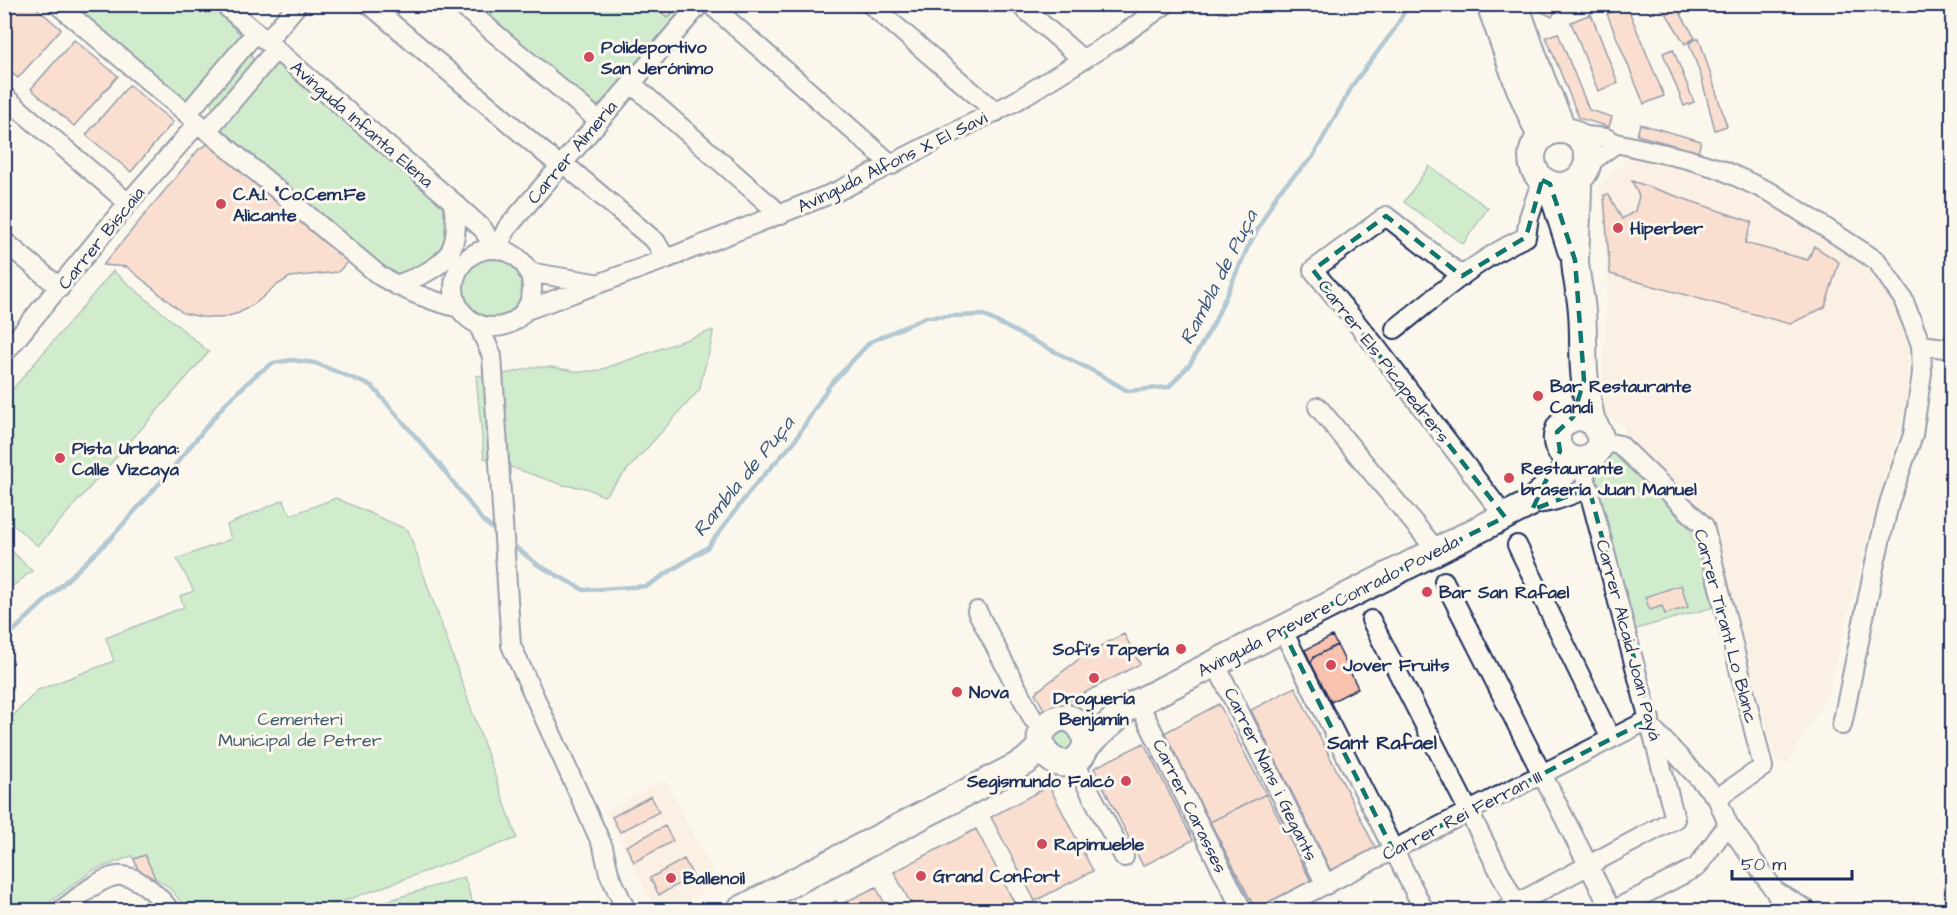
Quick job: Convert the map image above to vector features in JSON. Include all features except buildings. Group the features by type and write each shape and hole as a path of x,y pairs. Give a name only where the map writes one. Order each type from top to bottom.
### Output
{"street":[{"path":"57,4 380,276 426,298 459,308"},
{"name":"Avinguda Infanta Elena","path":"223,4 452,201 483,229 496,249"},
{"path":"198,123 298,4"},
{"path":"369,4 656,242 666,259"},
{"path":"460,4 598,121"},
{"name":"Carrer Almeria","path":"496,249 507,228 700,4"},
{"path":"710,4 892,165"},
{"path":"870,4 996,112"},
{"path":"1019,4 1082,59"},
{"name":"Avinguda Alfons X El Savi","path":"524,311 666,259 838,191 996,112 1126,33 1166,4"},
{"path":"1490,4 1520,86 1560,134 1581,139 1587,152 1582,172 1575,260 1582,312 1588,426 1594,454 1572,458 1535,498"},
{"path":"1515,4 1560,134"},
{"path":"198,123 266,41"},
{"path":"631,83 781,215"},
{"path":"4,96 128,203"},
{"name":"Carrer Biscaia","path":"4,354 128,203 198,123"},
{"path":"1575,260 1546,182 1534,170 1532,159 1534,147 1560,134 1606,138 1616,143 1688,159 1720,169 1772,193 1877,261 1903,299 1921,345 1922,373 1913,435 1890,500 1842,725"},
{"path":"1546,182 1568,185 1616,143"},
{"path":"1395,329 1462,276 1512,243 1526,237 1529,217 1546,182"},
{"path":"396,285 438,267 449,254 455,238 455,214 452,201"},
{"name":"Carrer Els Picapedrers","path":"1462,276 1386,216 1313,270 1374,344 1504,517"},
{"path":"483,229 507,228"},
{"path":"4,241 60,288"},
{"path":"496,249 510,253 528,272 532,292 524,311 515,320 503,326 491,327 467,318 459,308 454,286 456,274 471,256 482,251 496,249"},
{"path":"528,272 600,284"},
{"path":"478,324 492,356 511,645 603,848 609,873 626,910"},
{"path":"492,356 503,326"},
{"path":"1921,345 1953,349"},
{"path":"1318,407 1437,551"},
{"path":"1572,458 1556,442 1557,432 1563,423 1588,426"},
{"name":"Carrer Tirant Lo Blanc","path":"1588,426 1620,445 1704,526 1763,767 1717,798"},
{"name":"Carrer Alcaid Joan Payá","path":"1572,458 1589,488 1676,819 1588,866"},
{"name":"Avinguda Prevere Conrado Poveda","path":"740,910 1054,751 1133,705 1504,517 1535,498 1540,504 1589,488"},
{"path":"1517,544 1611,739"},
{"path":"1444,581 1612,910 1697,867 1728,824"},
{"path":"978,611 1034,719 1124,857"},
{"path":"1371,620 1469,812 1513,908 1588,866"},
{"path":"1282,629 1424,910"},
{"name":"Carrer Nans i Gegants","path":"1215,663 1326,885"},
{"name":"Avinguda Prevere Conrado Poveda","path":"1054,751 1087,738 1084,729 1070,719 1133,705"},
{"name":"Carrer Carasses","path":"1133,705 1242,910"},
{"path":"1651,723 1717,798 1728,824 1775,891 1785,910"},
{"name":"Carrer Rei Ferran III","path":"1275,910 1611,739 1651,723"},
{"path":"603,848 619,867 640,910"},
{"path":"61,910 113,876 131,877 159,896 170,910"},
{"path":"1775,891 1807,910"}],"highlighted area":[{"path":"1542,180 1550,184 1575,260 1584,380 1573,417 1557,432 1560,451 1532,510 1589,488 1650,719 1393,850 1282,629 1505,517 1313,270 1386,216 1462,276 1526,237"}],"shaded area":[{"path":"1633,152 1718,175 1778,206 1857,258 1877,279 1896,305 1909,349 1906,405 1866,542 1828,694 1787,764 1776,762 1713,521 1622,435 1625,428 1601,409 1608,276 1600,185"},
{"path":"665,779 719,883 670,910 655,910 606,811"}],"green space":[{"path":"73,5 210,5 243,37 186,101"},
{"name":"Polideportivo San Jerónimo","path":"476,5 686,5 597,109"},
{"path":"244,56 252,57 255,65 215,108 208,99"},
{"path":"273,62 278,62 444,206 448,226 447,237 440,252 428,264 405,273 394,273 377,268 219,129"},
{"path":"1429,166 1488,208 1463,244 1404,202"},
{"path":"492,258 513,267 522,288 513,309 492,318 471,309 462,288 471,267"},
{"name":"Pista Urbana: Calle Vizcaya","path":"113,271 209,352 38,546 5,518 5,398"},
{"path":"713,330 700,389 604,496 586,488 563,485 484,458 476,376 510,373 535,367 580,372 600,370"},
{"path":"1607,449 1618,453 1691,530 1714,607 1636,629 1591,467"},
{"name":"Cementeri Municipal de Petrer","path":"336,498 408,530 517,838 325,908 325,910 187,910 163,883 143,875 132,856 92,871 39,910 5,910 4,725 38,690 114,661 106,638 184,607 180,596 194,591 177,559 231,539 227,525 283,500 291,515"},
{"path":"5,544 32,571 5,592"},
{"path":"1072,728 1075,751 1055,750 1053,734 1056,730"},
{"path":"464,877 475,910 358,910"}],"waterway":[{"name":"Rambla de Puça","path":"509,542 538,565 584,590 647,586 708,547 754,486 794,442 829,386 870,342 926,317 983,315 1128,391 1169,387 1190,364 1213,325 1247,249 1278,192 1312,158 1354,83 1394,30 1409,4"},
{"name":"Rambla de Puça","path":"4,640 110,539 226,403 257,374 273,363 292,360 315,363 372,386 440,465 483,521 498,533"}],"place":[{"name":"Polideportivo San Jerónimo","path":"589,57"},
{"name":"C.A.I. \"Co.Cem.Fe Alicante","path":"221,204"},
{"name":"Hiperber","path":"1618,228"},
{"name":"Bar Restaurante Candi","path":"1538,396"},
{"name":"Pista Urbana: Calle Vizcaya","path":"60,458"},
{"name":"Restaurante brasería Juan Manuel","path":"1509,478"},
{"name":"Bar San Rafael","path":"1427,592"},
{"name":"Sofi's Tapería","path":"1181,649"},
{"name":"Jover Fruits","path":"1331,665"},
{"name":"Droguería Benjamín","path":"1094,678"},
{"name":"Nova","path":"957,692"},
{"name":"Segismundo Falcó","path":"1126,781"},
{"name":"Rapimueble","path":"1042,844"},
{"name":"Grand Confort","path":"921,876"},
{"name":"Ballenoil","path":"671,878"}],"district":[{"name":"Sant Rafael","path":"1382,742"}]}
